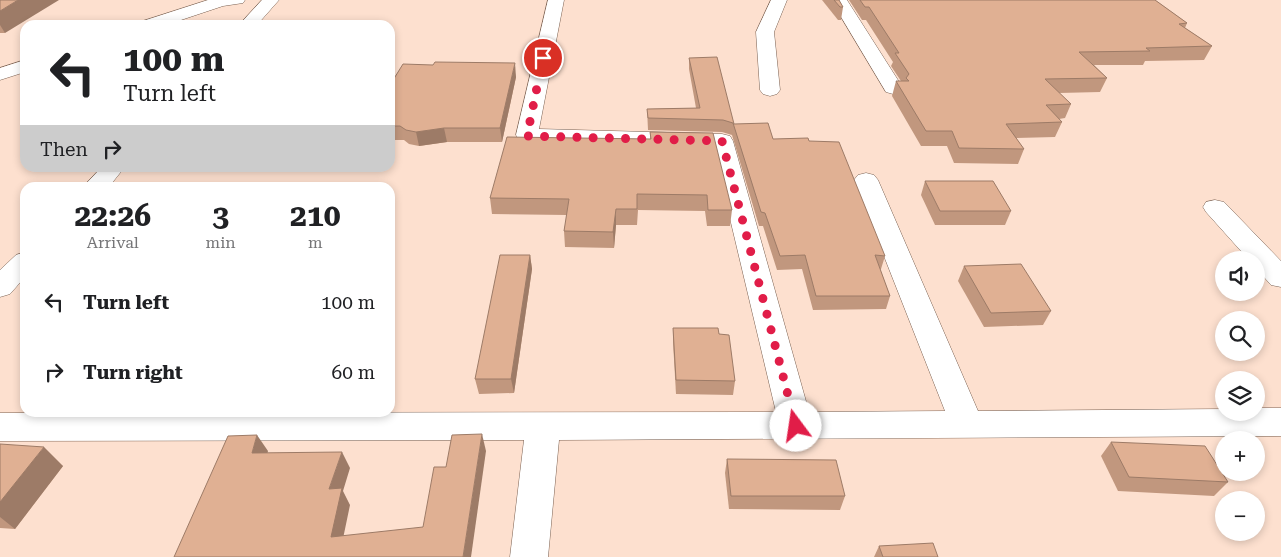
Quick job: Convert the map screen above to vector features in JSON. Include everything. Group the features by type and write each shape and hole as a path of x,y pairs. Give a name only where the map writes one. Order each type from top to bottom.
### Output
{"street":[{"path":"164,20 222,1 237,0"},
{"path":"253,20 271,0"},
{"path":"556,0 527,136 722,141 796,426"},
{"path":"770,90 765,32 779,0"},
{"path":"839,0 893,88"},
{"path":"0,74 20,68"},
{"path":"100,182 109,172"},
{"path":"866,180 967,424"},
{"path":"1215,207 1281,278"},
{"path":"0,287 20,266"},
{"path":"0,427 796,426 1281,422"},
{"path":"530,557 544,426"}],"building":[{"path":"0,0 18,0 0,11"},
{"path":"834,0 839,0 843,7 840,7"},
{"path":"860,0 1155,0 1187,23 1179,24 1212,46 1146,48 1150,51 1079,52 1107,78 1045,79 1071,104 1046,105 1062,122 1006,124 1024,149 959,148 952,131 926,131 896,81 909,81 906,78 909,74 895,53 899,53 869,7 865,7"},
{"path":"717,57 734,124 768,123 773,139 808,138 809,141 839,142 885,256 875,255 890,296 816,296 805,255 780,256 765,213 761,212 733,123 723,120 648,118 647,109 700,108 689,58"},
{"path":"435,62 515,63 500,128 444,128 416,132 395,126 395,77 403,64 433,65"},
{"path":"650,132 713,133 732,210 708,210 707,195 637,194 637,209 616,209 613,232 564,231 569,199 490,198 507,137 651,139"},
{"path":"925,181 993,181 1011,211 940,211"},
{"path":"500,255 530,255 511,379 475,379"},
{"path":"1021,264 1051,311 991,313 964,266"},
{"path":"673,328 718,328 719,334 729,335 735,381 676,380"},
{"path":"482,434 463,557 174,557 228,436 257,435 252,453 342,452 329,489 342,488 331,537 423,527 434,467 446,467 452,435"},
{"path":"1111,442 1205,446 1215,462 1215,481 1228,482 1129,477"},
{"path":"0,444 44,447 0,502"},
{"path":"727,459 836,460 845,496 731,496"},
{"path":"933,543 938,557 883,557 879,546"}],"route":[{"path":"543,58 527,136 722,141 796,426"}]}
